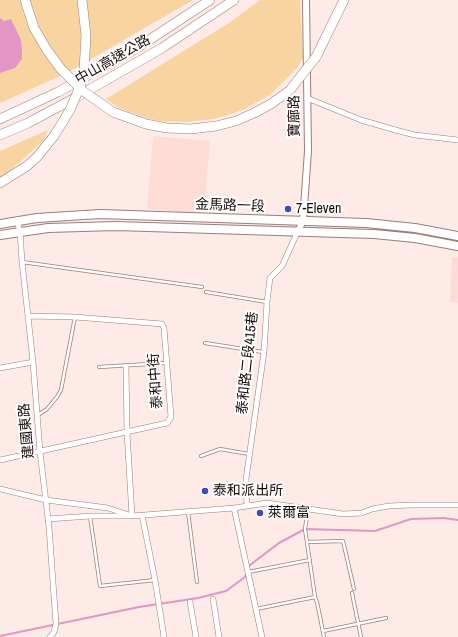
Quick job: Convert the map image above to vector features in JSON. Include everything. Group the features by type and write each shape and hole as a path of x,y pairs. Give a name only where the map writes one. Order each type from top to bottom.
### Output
{"highway":[{"path":"25,0 34,28 47,50 61,70 89,96 113,112 146,124 167,128 191,129 216,126 236,121 271,104 290,90 316,57 344,0"},
{"path":"0,184 18,173 37,157 54,136 70,110 81,84 86,59 86,25 82,0"},
{"name":"中山高速公路","path":"0,119 58,92 137,48 210,0"},
{"name":"中山高速公路","path":"0,135 34,120 162,48 234,0"}],"main road":[{"name":"金馬路一段","path":"0,224 17,220 37,218 100,214 359,223 396,226 458,236"},
{"name":"金馬路一段","path":"0,235 76,227 116,226 234,231 298,231 397,236 458,246"}],"street":[{"name":"寶廍路","path":"298,231 303,221 308,151 306,0"},
{"path":"307,98 361,120 399,132 458,140"},
{"name":"建國東路","path":"17,220 20,232 40,452 48,519 56,626 50,637"},
{"name":"泰和路二段415巷","path":"247,506 246,479 264,352 270,278 282,266 298,231"},
{"name":"泰和中街","path":"0,460 167,423 171,417 164,328 162,324 75,317 28,316"},
{"path":"0,368 33,362"},
{"path":"126,366 127,432 132,516"},
{"path":"0,489 46,500 108,508 132,516"},
{"path":"48,519 188,512 234,508 267,503 343,514 362,514 372,509 389,506 458,505"},
{"path":"234,508 262,637"},
{"path":"142,515 155,580 164,637"},
{"path":"213,598 219,637"},
{"path":"190,602 196,637"}],"lane":[{"path":"22,262 202,287"},
{"path":"206,292 267,302"},
{"path":"37,415 48,409 61,390 75,317"},
{"path":"205,342 264,352"},
{"path":"99,367 167,363"},
{"path":"201,456 220,449 250,454"},
{"path":"308,509 305,530 315,597 324,637"},
{"path":"188,512 197,582"},
{"path":"90,516 100,586 155,580"},
{"path":"307,542 343,541 354,589"},
{"path":"247,570 310,560"},
{"path":"352,593 361,637"},
{"path":"256,609 315,597"},
{"path":"323,631 386,618"}],"shaded area":[{"path":"0,0 193,0 67,73 0,103"},
{"path":"260,0 300,0 303,58 296,69 271,94 245,109 228,115 214,119 185,122 160,121 146,118 119,108 106,99 229,23"},
{"path":"0,18 4,21 11,19 21,40 22,59 15,68 0,73"},
{"path":"48,130 43,141 0,180 0,151"},
{"path":"153,136 210,141 204,214 147,209"},
{"path":"452,257 458,258 458,303 450,302"}],"waterway":[{"path":"248,568 279,543 305,529 375,531 411,519 444,518 458,520"},
{"path":"0,636 139,607 198,598 226,591 245,577 247,573"}],"place":[{"name":"7-Eleven","path":"288,209"},
{"name":"泰和派出所","path":"205,491"},
{"name":"萊爾富","path":"260,513"}]}
